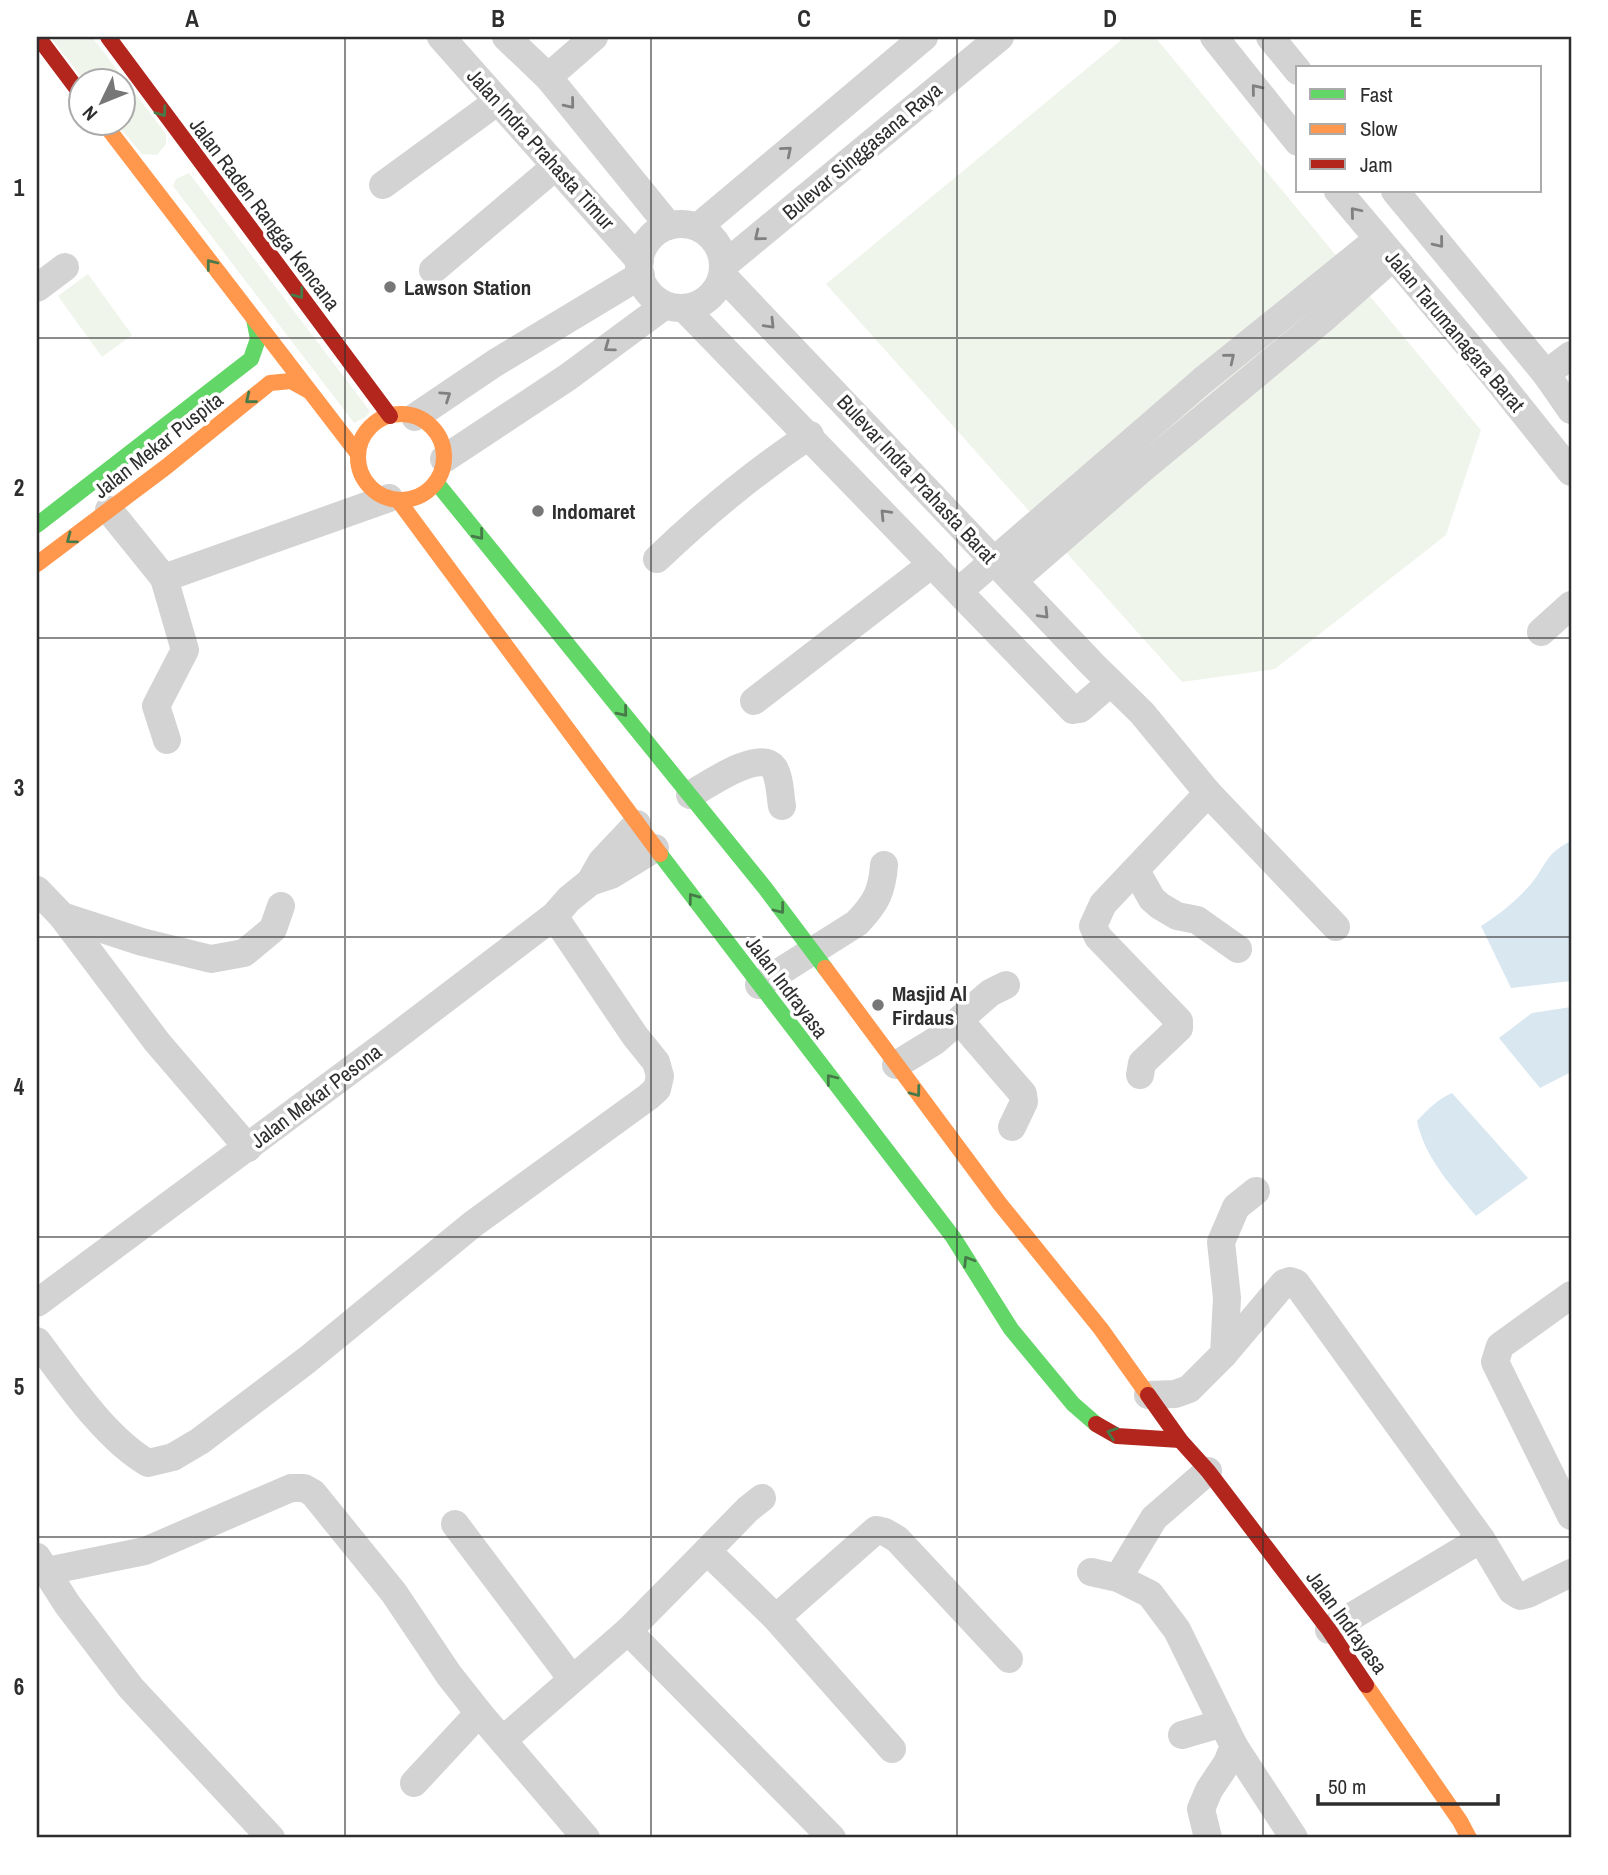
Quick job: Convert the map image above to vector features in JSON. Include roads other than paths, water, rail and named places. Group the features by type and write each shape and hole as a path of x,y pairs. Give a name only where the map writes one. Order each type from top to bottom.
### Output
{"street":[{"path":"38,37 66,74"},
{"name":"Jalan Raden Rangga Kencana","path":"108,37 183,150 402,416"},
{"name":"Jalan Indra Prahasta Timur","path":"441,37 556,166 640,268"},
{"path":"506,37 548,77 669,226"},
{"path":"548,77 594,37"},
{"path":"698,227 924,37"},
{"name":"Bulevar Singgasana Raya","path":"723,270 1000,37"},
{"path":"1214,37 1296,140"},
{"path":"1270,37 1296,69"},
{"path":"383,185 498,101"},
{"path":"116,136 151,174 254,318 358,454"},
{"path":"433,270 556,166"},
{"name":"Jalan Tarumanagara Barat","path":"1339,192 1496,378 1571,472"},
{"name":"Jalan Tarumanagara Barat","path":"1396,192 1546,374 1571,410"},
{"path":"164,578 393,499 419,496 440,471 568,377 674,307 702,303 715,292 723,270 716,242 698,227 681,224 669,226 652,235 644,247 640,268 647,291 674,307 810,436 1073,710 1080,709 1110,683"},
{"path":"1134,459 1176,403 1202,381 1303,299 1385,248"},
{"path":"959,591 993,560 1088,498 1134,459 1195,426 1323,319 1385,248"},
{"path":"37,288 65,267"},
{"path":"393,499 376,492 366,482 360,468 358,454 363,437 374,424 402,416 495,363 640,268"},
{"name":"Bulevar Indra Prahasta Barat","path":"723,270 993,560 1142,713 1208,793 1336,927"},
{"path":"1303,299 1323,319"},
{"name":"Jalan Mekar Puspita","path":"37,525 251,359 259,336 254,318"},
{"path":"1259,334 1279,356"},
{"path":"1546,374 1571,355"},
{"name":"Jalan Mekar Puspita","path":"37,564 166,467 270,383 294,381 309,391"},
{"path":"1202,381 1222,404"},
{"path":"1176,403 1195,426"},
{"path":"402,416 428,424 437,433 443,446 440,471"},
{"path":"657,559 691,526 784,453 810,436"},
{"name":"Jalan Indrayasa","path":"440,471 813,951 1000,1204 1101,1329 1180,1440 1208,1471 1329,1630 1469,1838"},
{"path":"1013,581 1088,498"},
{"name":"Jalan Indrayasa","path":"393,499 655,848 953,1237 1011,1329 1073,1404 1101,1429 1117,1436 1180,1440"},
{"path":"109,510 164,578 185,650 156,706 167,740"},
{"path":"754,701 932,564"},
{"path":"1541,632 1571,605"},
{"path":"690,795 749,763 764,762 773,766 782,806"},
{"path":"1140,1075 1142,1063 1179,1028 1179,1021 1098,937 1093,926 1103,904 1208,793"},
{"name":"Jalan Mekar Pesona","path":"37,1303 248,1148 554,916 590,882 602,861 637,824"},
{"name":"Jalan Mekar Pesona","path":"590,882 611,875 655,848"},
{"path":"759,985 857,923 881,892 884,865"},
{"path":"1136,872 1152,899 1160,906 1177,916 1198,920 1238,949"},
{"path":"37,890 62,916 157,1042 248,1148"},
{"path":"62,916 142,942 211,959 244,953 272,929 281,906"},
{"path":"37,1341 88,1407 133,1455 148,1463 173,1457 200,1441 307,1360 473,1224 648,1097 657,1089 660,1076 656,1062 635,1036 554,916"},
{"path":"896,1065 935,1041 990,993 1006,985"},
{"path":"960,1021 1023,1094 1024,1102 1012,1127"},
{"path":"1224,1354 1227,1298 1221,1242 1236,1207 1256,1191"},
{"path":"1148,1395 1175,1394 1189,1389 1224,1354 1283,1283 1296,1283 1481,1539 1512,1591 1520,1596 1571,1573"},
{"path":"1571,1296 1500,1346 1495,1362 1571,1516"},
{"path":"1208,1471 1154,1518 1104,1575 1150,1594 1177,1630 1229,1734 1294,1838"},
{"path":"271,1838 131,1688 67,1604 42,1564 145,1551 291,1488 304,1488 313,1493 394,1593 449,1675 479,1713 586,1838"},
{"path":"503,1740 628,1631 762,1498"},
{"path":"455,1524 572,1679"},
{"path":"776,1618 876,1530 897,1539 1009,1658"},
{"path":"1329,1630 1481,1539"},
{"path":"707,1551 776,1618 892,1749"},
{"path":"628,1631 832,1838"},
{"path":"414,1783 479,1713"},
{"path":"1182,1735 1229,1734"},
{"path":"1208,1838 1201,1809 1209,1790 1227,1763 1229,1734"}],"place":[{"name":"Lawson Station","path":"390,287"},
{"name":"Indomaret","path":"538,511"},
{"name":"Masjid Al Firdaus","path":"878,1005"}]}
